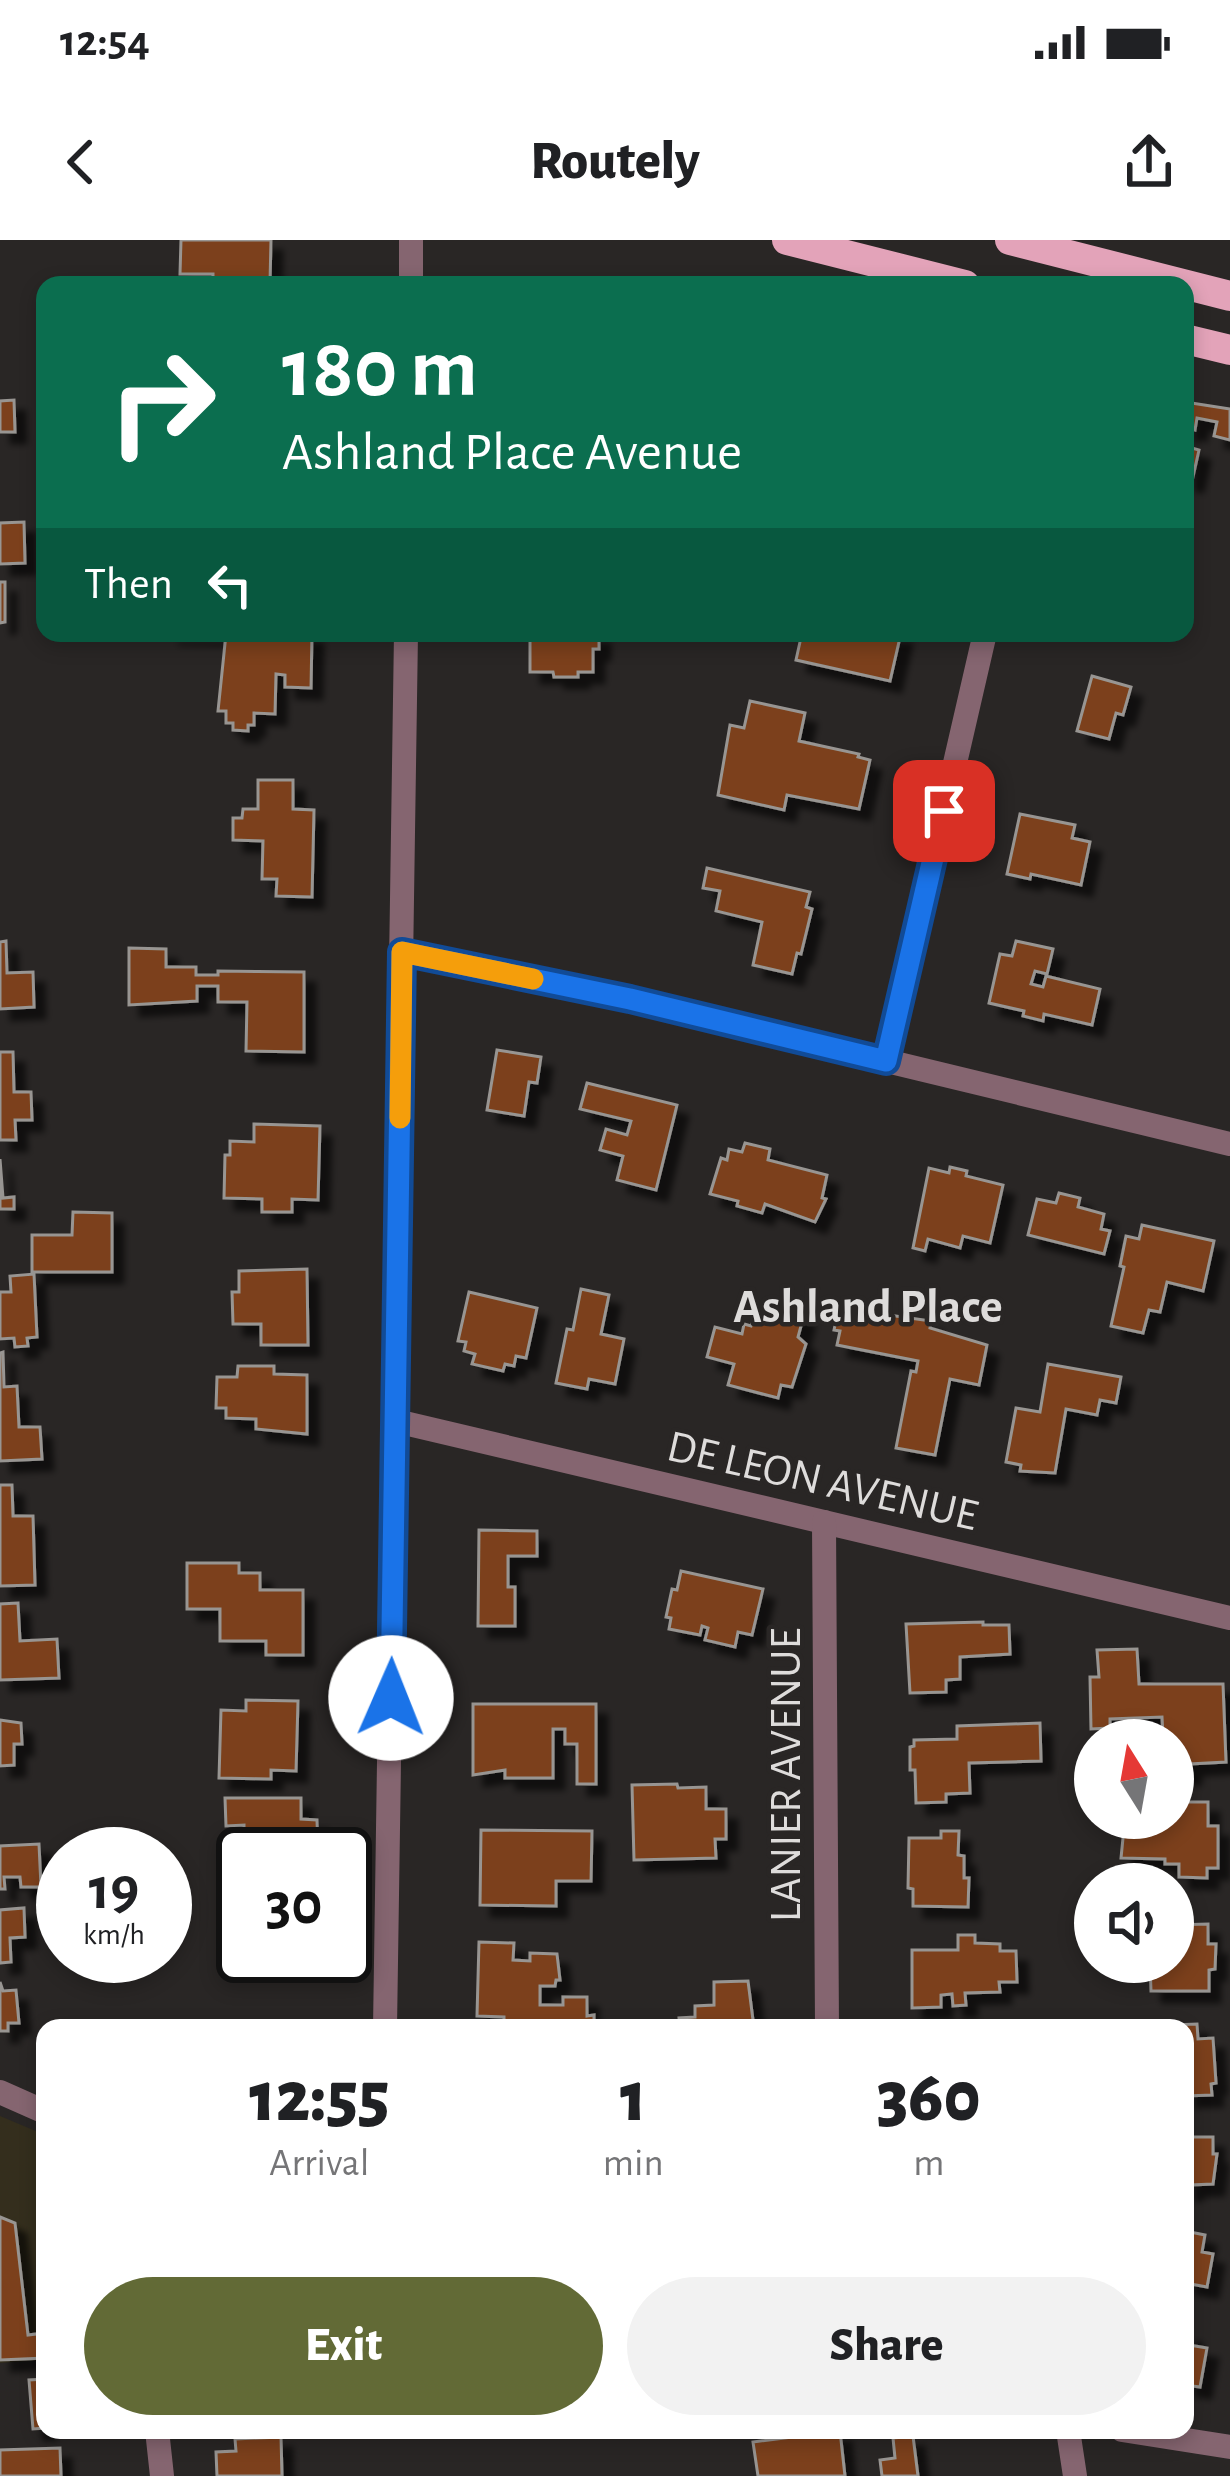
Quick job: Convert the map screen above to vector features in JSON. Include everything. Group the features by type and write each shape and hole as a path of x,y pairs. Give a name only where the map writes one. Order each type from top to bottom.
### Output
{"main road":[{"path":"787,240 929,276"},
{"path":"1010,240 1151,276"},
{"path":"1194,287 1230,296"},
{"path":"1194,341 1230,350"}],"street":[{"path":"411,240 411,276"},
{"path":"385,2019 406,642"},
{"path":"886,1061 983,642"},
{"path":"402,952 630,999 1230,1144"},
{"name":"DE LEON AVENUE","path":"396,1421 1230,1618"},
{"name":"LANIER AVENUE","path":"824,1522 827,2019"},
{"path":"0,2092 36,2108"},
{"path":"159,2439 162,2476"},
{"path":"1069,2439 1075,2476"},
{"path":"1179,2439 1230,2447"}],"shaded area":[{"path":"0,2116 36,2131 36,2361 0,2363"}],"building":[{"path":"181,240 271,240 270,276 180,274"},
{"path":"14,400 15,432 0,432 0,401"},
{"path":"1194,403 1230,409 1230,440 1214,436 1217,422 1197,418 1195,430"},
{"path":"24,522 25,563 0,564 0,523"},
{"path":"0,582 5,582 5,622 0,623"},
{"path":"225,642 312,642 311,688 285,687 285,675 276,674 275,714 254,713 254,725 248,725 248,731 233,730 233,723 226,723 226,711 218,711"},
{"path":"530,642 599,642 599,649 593,649 593,672 554,677 553,672 530,672"},
{"path":"800,642 899,642 890,681 796,660"},
{"path":"1092,676 1131,687 1123,715 1116,713 1109,739 1077,731"},
{"path":"750,701 805,713 799,741 870,760 859,809 787,795 784,810 718,795 730,725 744,728"},
{"path":"258,780 293,780 293,809 314,810 312,897 276,896 277,879 262,879 263,841 233,840 233,818 242,818 243,809 258,809"},
{"path":"1020,814 1075,825 1072,838 1090,842 1081,885 1007,874"},
{"path":"707,868 810,892 806,907 812,909 792,974 753,965 762,922 716,911 720,891 703,888"},
{"path":"6,941 7,973 33,972 34,1007 0,1009 0,942"},
{"path":"1016,941 1053,949 1047,974 1035,971 1031,984 1043,987 1046,976 1100,989 1092,1025 1044,1014 1043,1021 989,1003 1000,954 1012,956"},
{"path":"129,948 166,949 166,967 196,967 196,975 304,972 304,1052 246,1051 247,1002 218,1002 218,986 197,986 197,1001 129,1005"},
{"path":"497,1050 541,1057 537,1083 529,1082 524,1116 487,1110"},
{"path":"0,1052 13,1052 14,1092 31,1092 32,1120 15,1120 16,1140 0,1140"},
{"path":"587,1083 677,1105 656,1190 617,1180 623,1156 600,1150 606,1129 627,1135 631,1121 580,1109"},
{"path":"254,1124 320,1126 318,1200 292,1199 292,1212 262,1212 262,1199 224,1198 230,1141 254,1142"},
{"path":"745,1143 770,1149 768,1160 827,1175 822,1198 826,1199 815,1222 765,1204 762,1213 710,1194 721,1158 727,1160 729,1149 742,1152"},
{"path":"0,1159 3,1198 14,1197 14,1209 0,1209"},
{"path":"950,1167 1003,1185 990,1243 963,1236 960,1248 928,1239 925,1251 913,1248 929,1168 949,1173"},
{"path":"1059,1193 1080,1198 1078,1207 1104,1214 1101,1229 1110,1231 1104,1254 1028,1235 1037,1199 1056,1203"},
{"path":"73,1212 112,1213 112,1272 32,1272 32,1235 72,1235"},
{"path":"1142,1225 1214,1241 1203,1291 1167,1282 1160,1312 1149,1310 1143,1333 1111,1326 1126,1236 1139,1239"},
{"path":"307,1269 308,1345 261,1345 261,1324 233,1324 232,1292 239,1292 239,1271"},
{"path":"34,1274 37,1337 27,1338 28,1346 15,1347 14,1338 0,1339 0,1292 11,1292 10,1276"},
{"path":"581,1289 609,1295 601,1334 624,1339 615,1384 589,1379 587,1389 556,1383"},
{"path":"469,1292 537,1308 526,1358 516,1356 514,1366 505,1364 503,1371 472,1364 475,1354 464,1351 466,1342 458,1341"},
{"path":"780,1308 804,1315 798,1337 806,1344 792,1387 781,1385 778,1398 728,1385 734,1364 707,1357 715,1327 742,1334 744,1324 751,1326 756,1310 778,1316"},
{"path":"839,1308 931,1321 930,1328 987,1345 979,1385 950,1379 935,1455 896,1448 911,1371 916,1372 918,1361 837,1345 840,1331 834,1330"},
{"path":"3,1352 4,1387 17,1386 19,1427 40,1427 42,1459 0,1461"},
{"path":"1048,1364 1121,1377 1116,1403 1100,1400 1097,1415 1066,1409 1055,1473 1020,1471 1021,1465 1006,1462 1016,1408 1040,1412"},
{"path":"238,1366 274,1366 274,1374 307,1375 307,1434 256,1429 256,1419 226,1418 226,1408 216,1408 217,1377 237,1377"},
{"path":"0,1485 12,1485 13,1516 33,1516 35,1585 0,1586"},
{"path":"479,1530 537,1531 537,1556 508,1556 508,1587 515,1587 515,1626 478,1626"},
{"path":"187,1563 239,1563 239,1573 260,1573 260,1590 303,1590 303,1655 266,1655 266,1641 220,1641 220,1609 187,1609"},
{"path":"681,1571 763,1589 752,1635 738,1632 735,1647 705,1640 708,1628 702,1626 700,1635 669,1629 671,1618 666,1617"},
{"path":"18,1603 20,1641 57,1639 59,1678 0,1680 0,1604"},
{"path":"906,1624 1009,1625 1010,1654 960,1657 960,1679 946,1680 946,1692 910,1693"},
{"path":"1137,1649 1139,1684 1223,1684 1226,1762 1194,1764 1194,1719 1091,1719 1090,1677 1099,1677 1097,1650"},
{"path":"246,1700 298,1701 296,1771 271,1770 271,1779 219,1778 221,1710 246,1711"},
{"path":"473,1704 596,1704 596,1784 577,1784 577,1744 565,1744 565,1729 553,1729 553,1778 505,1778 505,1770 473,1775"},
{"path":"0,1720 21,1723 22,1744 14,1744 14,1765 0,1766"},
{"path":"1040,1723 1041,1761 969,1763 970,1793 946,1794 946,1802 916,1803 915,1770 910,1770 914,1740 957,1739 957,1726"},
{"path":"677,1784 678,1788 706,1787 706,1809 726,1809 726,1839 715,1839 716,1858 634,1860 632,1785"},
{"path":"225,1798 301,1798 301,1819 317,1820 317,1827 244,1825 226,1826"},
{"path":"1194,1802 1208,1802 1208,1826 1218,1826 1218,1868 1207,1868 1207,1878 1194,1878 1194,1863 1121,1858 1123,1839 1194,1839"},
{"path":"481,1830 592,1831 591,1881 556,1881 556,1906 480,1905"},
{"path":"941,1831 959,1831 958,1855 964,1856 964,1878 969,1878 968,1907 913,1906 913,1889 908,1888 909,1838 941,1838"},
{"path":"36,1844 36,1887 21,1887 20,1877 4,1877 5,1889 0,1889 0,1846"},
{"path":"24,1908 25,1937 10,1938 11,1962 0,1963 0,1910"},
{"path":"1194,1924 1208,1924 1208,1944 1216,1944 1209,1991 1151,1991 1151,1983 1194,1983"},
{"path":"958,1935 975,1935 975,1943 1000,1944 1000,1951 1016,1951 1017,1982 999,1982 1000,1992 965,1993 966,2005 953,2006 952,1994 941,1995 941,2007 912,2008 912,1950 958,1950"},
{"path":"479,1942 514,1943 513,1960 530,1961 530,1953 557,1954 560,1980 555,1986 540,1986 540,2005 563,2005 563,1997 587,1997 587,2016 594,2015 594,2019 504,2019 477,2016"},
{"path":"748,1981 753,2019 679,2019 695,2017 695,2006 714,2005 714,1982"},
{"path":"0,1982 3,1991 16,1990 19,2023 8,2023 8,2031 0,2031"},
{"path":"1194,2024 1198,2039 1213,2038 1216,2083 1211,2084 1212,2095 1194,2096"},
{"path":"1194,2137 1213,2137 1213,2154 1217,2154 1213,2184 1194,2185"},
{"path":"0,2217 15,2223 28,2335 36,2334 36,2358 0,2360"},
{"path":"1194,2233 1205,2235 1202,2252 1213,2254 1207,2287 1194,2285"},
{"path":"1194,2346 1207,2348 1200,2387 1194,2386"},
{"path":"29,2380 36,2380 36,2429 33,2429"},
{"path":"235,2439 281,2439 282,2476 217,2476 216,2452 236,2451"},
{"path":"841,2439 845,2476 758,2476 753,2442"},
{"path":"893,2439 913,2439 918,2476 882,2476 880,2460 895,2458"},
{"path":"60,2448 61,2476 0,2476 0,2450"}],"slow traffic":[{"path":"400,1118 402,952 533,979"}],"district":[{"name":"Ashland Place","path":"868,1305"}],"route":[{"path":"391,1698 402,952 630,999 886,1061 944,811"}]}
